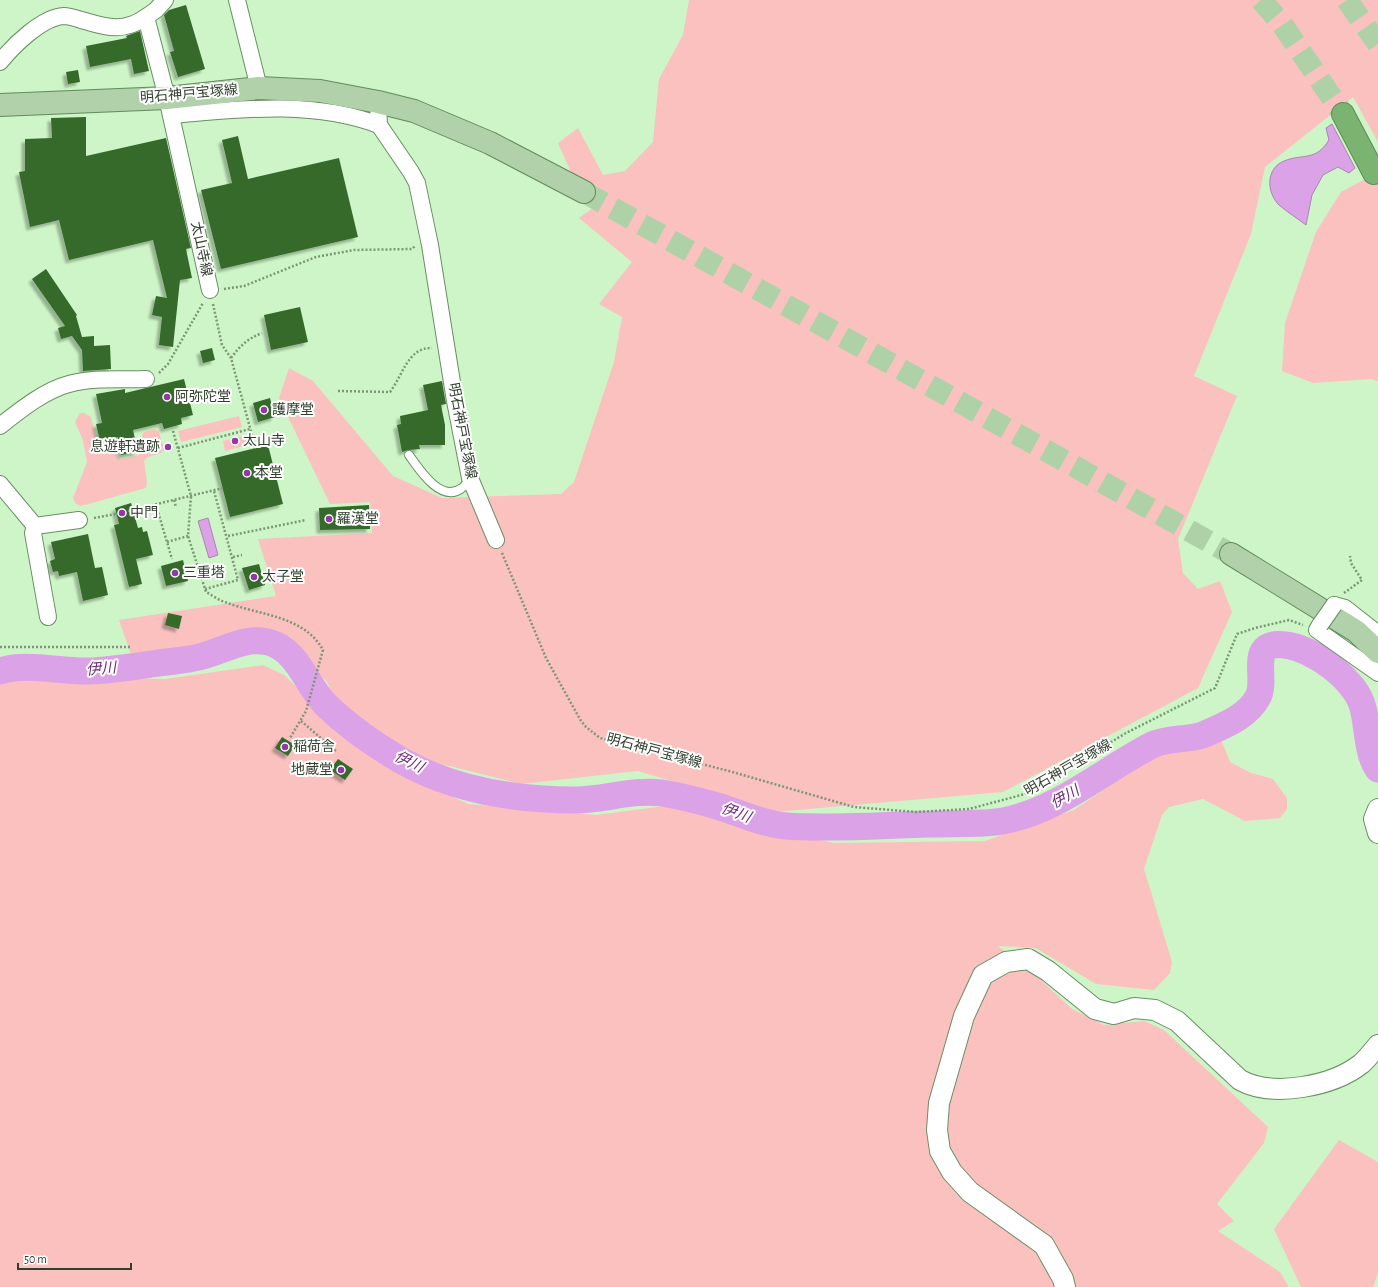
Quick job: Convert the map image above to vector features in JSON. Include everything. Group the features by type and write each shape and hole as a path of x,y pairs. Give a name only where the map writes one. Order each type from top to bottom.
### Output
{"highway":[{"path":"1343,114 1374,173"}],"main road":[{"name":"明石神戸宝塚線","path":"0,105 169,107 260,88 320,91 378,102 414,111 490,143 584,192"},
{"path":"1231,554 1356,631 1378,652"}],"street":[{"path":"0,62 35,28 50,19 64,16 102,26 124,28 146,17 156,10 165,0"},
{"path":"237,0 260,88"},
{"name":"太山寺線","path":"146,17 169,107 210,290"},
{"path":"169,107 307,110 360,118 379,125 378,102"},
{"name":"明石神戸宝塚線","path":"379,125 417,183 428,233 470,478 496,540"},
{"path":"0,426 34,400 68,384 93,380 146,379"},
{"path":"0,484 35,526"},
{"path":"35,526 79,520"},
{"path":"35,526 33,533 48,617"},
{"path":"1378,634 1345,608 1334,605 1319,627 1378,673"},
{"path":"1378,809 1374,819 1378,833"},
{"path":"1065,1287 1063,1280 1044,1245 970,1192 952,1172 940,1151 937,1130 940,1103 964,1016 983,975 1006,962 1028,959 1048,971 1095,1009 1114,1014 1134,1008 1155,1010 1177,1021 1240,1080 1250,1086 1262,1089 1289,1088 1328,1082 1361,1064 1378,1045"}],"lane":[{"path":"409,455 426,480 439,489 451,492 462,488 470,478"}],"path":[{"path":"252,435 232,358 222,345 210,290 244,286 316,257 354,250 412,249 428,233"},
{"name":"太山寺線","path":"146,379 156,375 168,364 210,290"},
{"path":"232,358 240,345 250,338 262,333"},
{"path":"338,390 390,392 399,380 412,354 423,348 447,349"},
{"path":"178,448 250,429"},
{"path":"173,431 191,496 188,536 206,592 224,602 273,614 296,626 312,637 320,644 323,650 320,656 306,711 301,722 290,738"},
{"path":"128,511 223,488"},
{"path":"205,589 238,580 228,536 214,491"},
{"path":"174,500 176,507"},
{"path":"156,505 172,559"},
{"path":"79,520 116,514"},
{"path":"228,536 306,520"},
{"path":"167,542 188,536"},
{"name":"明石神戸宝塚線","path":"496,540 546,658 586,727 600,738 729,771 854,807 916,812 961,809 1025,794 1126,733 1215,688 1237,634 1289,620 1319,627"},
{"path":"233,557 242,555"},
{"path":"1334,605 1339,596 1362,580 1351,563 1350,556"},
{"path":"0,648 132,647"},
{"path":"301,722 337,752"}],"shaded area":[{"path":"689,0 1378,0 1378,142 1353,97 1265,167 1251,234 1194,376 1237,396 1178,539 1183,573 1198,589 1220,581 1232,612 1198,688 1003,792 774,812 638,771 521,784 426,760 392,743 339,707 327,682 279,631 197,653 132,657 119,620 276,596 258,539 372,533 370,502 330,504 279,398 289,368 313,381 393,476 442,498 561,494 574,482 614,362 622,317 599,304 632,262 579,218 607,197 574,179 558,143 578,128 603,175 625,171 653,142 659,79 683,35"},
{"path":"1332,124 1355,168 1349,173 1338,167 1323,175 1312,195 1306,225 1282,208 1275,200 1270,187 1271,175 1278,164 1291,159 1309,156 1324,147 1329,140 1326,128"},
{"path":"1378,172 1378,381 1371,379 1313,383 1282,371 1285,323 1316,232 1341,192"},
{"path":"80,413 84,413 91,417 97,443 99,445 112,442 114,444 117,457 120,459 140,454 143,447 142,435 144,432 155,429 159,432 164,449 161,453 148,457 144,461 147,483 146,488 81,506 76,504 73,498 87,462 83,440 75,422"},
{"path":"239,416 242,427 181,442 178,431"},
{"path":"246,435 248,445 225,451 223,441"},
{"path":"208,518 218,555 209,558 198,521"},
{"path":"263,665 284,675 371,757 468,804 596,815 665,806 834,843 985,841 1074,810 1160,752 1221,739 1230,762 1251,773 1273,779 1287,798 1287,809 1280,818 1245,821 1203,799 1169,807 1162,815 1144,869 1172,962 1170,973 1154,990 1096,984 1036,948 998,946 1041,980 1072,1009 1104,1025 1144,1021 1164,1030 1268,1127 1264,1143 1217,1204 1234,1221 1218,1231 1280,1272 1289,1287 0,1287 0,679 16,677 165,679"},
{"path":"1339,1140 1378,1162 1378,1273 1373,1287 1301,1287 1274,1229"}],"building":[{"path":"186,5 205,69 178,77 170,52 174,51 164,15 169,10"},
{"path":"140,31 149,71 134,74 131,59 90,67 86,46 127,38 126,36"},
{"path":"78,70 80,82 68,84 66,72"},
{"path":"86,117 86,156 166,138 191,248 186,249 192,278 180,280 173,347 159,345 162,317 152,315 156,296 167,298 153,240 69,260 59,220 30,227 19,172 25,171 25,139 52,138 51,118"},
{"path":"238,136 248,179 339,158 358,237 221,269 201,190 232,183 222,140"},
{"path":"46,269 77,315 82,337 94,336 94,346 110,345 111,369 83,371 82,350 72,336 61,339 58,328 65,326 32,279"},
{"path":"300,307 308,342 271,350 264,315"},
{"path":"212,348 215,360 203,363 200,351"},
{"path":"184,379 193,415 181,418 182,424 164,429 162,423 133,430 138,452 121,455 118,437 100,441 96,424 102,423 96,394 125,389 125,393"},
{"path":"442,381 446,404 441,405 445,425 445,445 419,445 420,449 402,452 397,425 401,424 400,416 428,410 423,385"},
{"name":"護摩堂","path":"270,398 275,417 258,422 253,403"},
{"name":"本堂","path":"268,445 283,504 230,517 215,458"},
{"path":"131,503 138,528 142,527 143,532 147,531 153,555 136,559 142,584 129,587 114,525 119,524 115,508"},
{"path":"369,505 370,529 320,530 319,508"},
{"path":"88,534 95,568 102,567 108,595 83,601 77,572 59,576 58,571 53,572 50,561 55,559 51,542"},
{"name":"三重塔","path":"183,560 188,581 166,586 161,566"},
{"name":"太子堂","path":"259,564 265,585 249,590 242,568"},
{"path":"168,613 182,616 179,629 165,625"},
{"name":"稲荷舎","path":"282,737 295,745 288,756 275,748"},
{"name":"地蔵堂","path":"338,759 353,769 345,780 330,770"}],"waterway":[{"name":"伊川","path":"0,671 21,667 77,671 110,669 193,658 207,655 233,645 251,641 268,642 279,646 295,660 320,698 354,729 383,750 404,762 444,780 487,792 553,800 586,800 640,792 662,793 710,804 760,821 777,825 840,827 994,822 1023,816 1043,808 1080,789 1152,745 1163,741 1201,736 1239,717 1250,708 1258,697 1261,680 1262,654 1266,648 1273,645 1285,645 1296,647 1320,659 1343,677 1352,687 1363,708 1370,748 1374,763 1378,769"}],"tunnel":[{"path":"1261,0 1282,24 1343,114"},
{"path":"1347,0 1378,44"},
{"path":"584,192 1231,554"}],"place":[{"name":"阿弥陀堂","path":"167,397"},
{"name":"護摩堂","path":"264,410"},
{"name":"太山寺","path":"235,441"},
{"name":"息遊軒遺跡","path":"168,447"},
{"name":"本堂","path":"247,473"},
{"name":"中門","path":"122,513"},
{"name":"羅漢堂","path":"329,519"},
{"name":"三重塔","path":"175,573"},
{"name":"太子堂","path":"254,577"},
{"name":"稲荷舎","path":"285,747"},
{"name":"地蔵堂","path":"341,770"}]}
